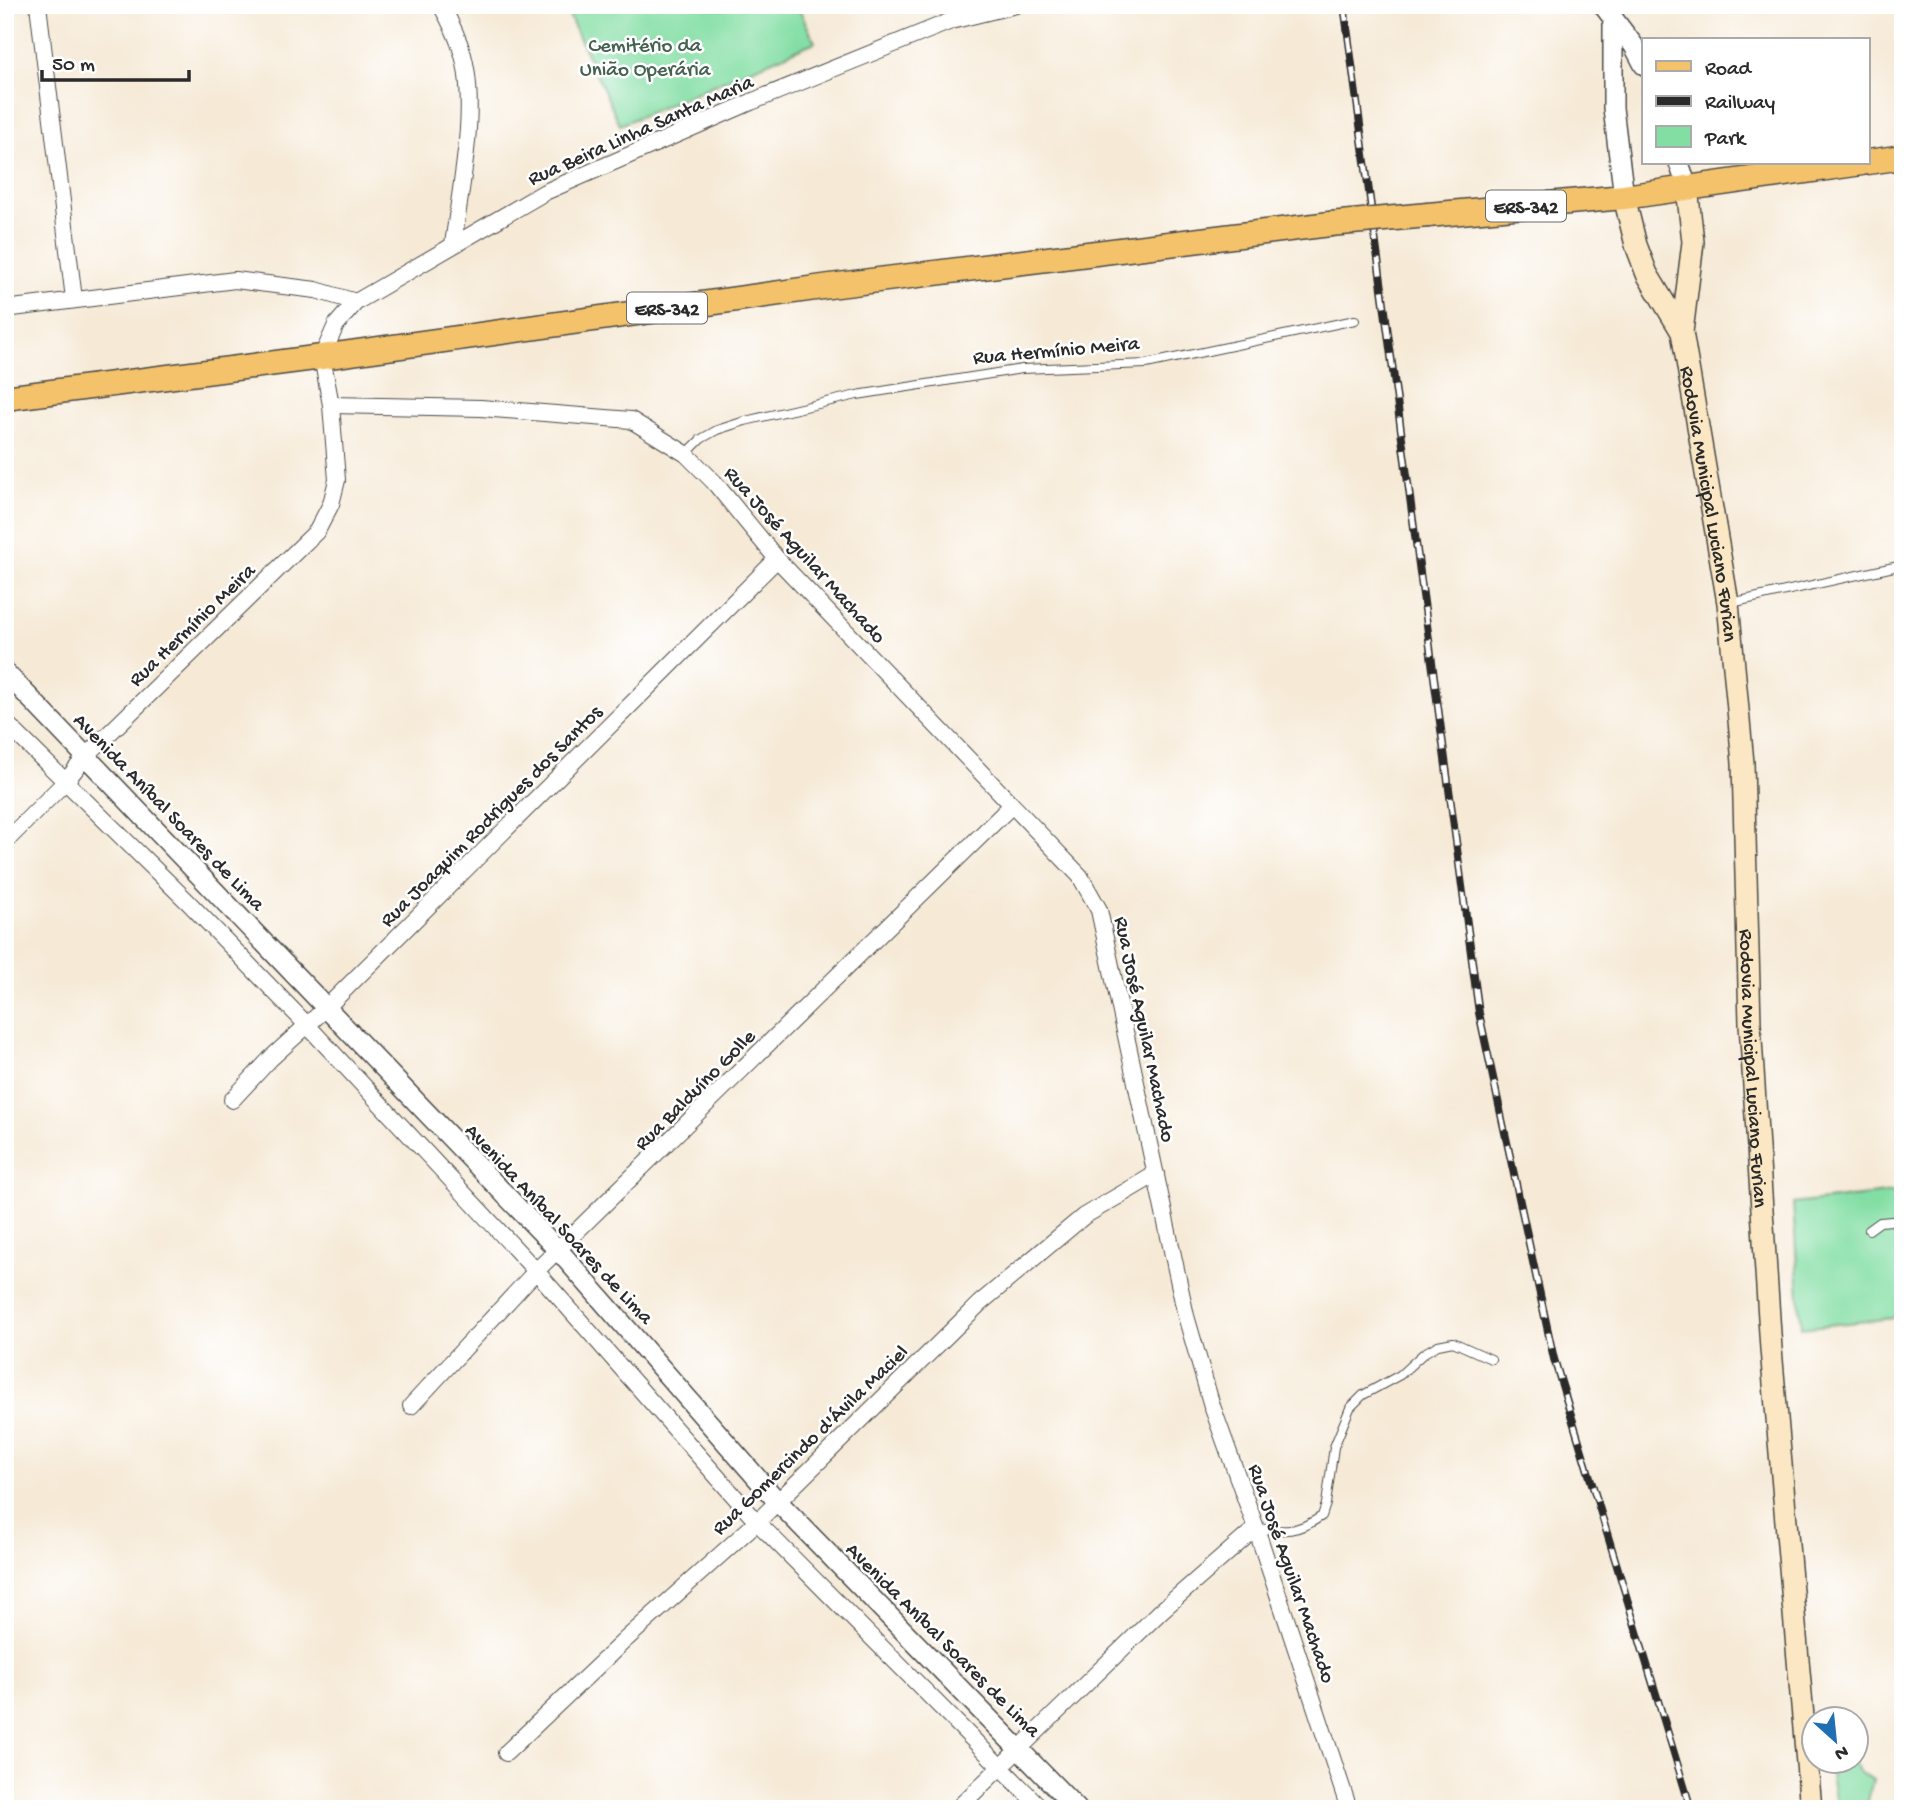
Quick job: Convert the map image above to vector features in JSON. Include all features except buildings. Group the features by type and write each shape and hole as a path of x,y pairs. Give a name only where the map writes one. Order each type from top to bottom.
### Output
{"main road":[{"path":"1870,162 1903,157"},
{"name":"ERS-342","path":"5,398 830,286 1329,224 1624,197 1855,164"},
{"name":"Rodovia Municipal Luciano Furian","path":"1687,187 1693,242 1682,332 1728,603 1743,762 1750,1024 1771,1349 1811,1809"},
{"name":"Rodovia Municipal Luciano Furian","path":"1624,197 1636,245 1647,274 1682,332"}],"street":[{"path":"38,5 74,299"},
{"path":"441,5 464,57 469,111 453,245"},
{"name":"Rua Beira Linha Santa Maria","path":"322,357 336,325 356,302 545,192 751,102 951,21 1016,5"},
{"name":"Rodovia Municipal Luciano Furian","path":"1608,13 1634,46 1642,61"},
{"name":"Rodovia Municipal Luciano Furian","path":"1608,13 1613,108 1624,197"},
{"name":"Rodovia Municipal Luciano Furian","path":"1679,164 1687,187"},
{"path":"5,309 235,280 316,290 356,302"},
{"name":"Rua Hermínio Meira","path":"5,842 66,781 87,755 317,531 331,504 337,480 331,405 322,357"},
{"name":"Rua José Aguilar Machado","path":"331,405 481,408 631,420 686,454 714,482 777,559 1080,876 1099,910 1186,1316 1212,1406 1256,1528 1349,1809"},
{"name":"Rua Joaquim Rodrigues dos Santos","path":"232,1100 270,1059 326,1008 777,559"},
{"name":"Avenida Aníbal Soares de Lima","path":"5,672 559,1251 777,1501 1077,1809"},
{"path":"5,722 307,1025 536,1271 757,1522 1042,1809"},
{"name":"Rua Balduíno Golle","path":"411,1406 536,1271 1011,806"},
{"name":"Rua Gomercindo d'Ávila Maciel","path":"506,1753 625,1640 757,1522 980,1303 1084,1216 1156,1174"},
{"path":"957,1809 1161,1611 1256,1528"}],"lane":[{"name":"Rua Hermínio Meira","path":"686,454 701,439 717,430 744,421 857,395 1022,369 1146,364 1355,320"},
{"path":"1728,603 1903,565"},
{"path":"1869,1230 1880,1222 1903,1220"},
{"path":"1256,1528 1284,1532 1296,1530 1322,1516 1334,1447 1350,1408 1363,1395 1400,1375 1424,1353 1438,1345 1453,1342 1491,1359"}],"green space":[{"name":"Cemitério da União Operária","path":"564,5 797,5 815,42 620,125"},
{"path":"1903,1191 1903,1317 1801,1328 1793,1204"},
{"path":"1831,1776 1866,1776 1873,1780 1866,1809 1837,1809"}],"railway":[{"path":"1344,5 1479,1013 1554,1359 1691,1809"}]}
